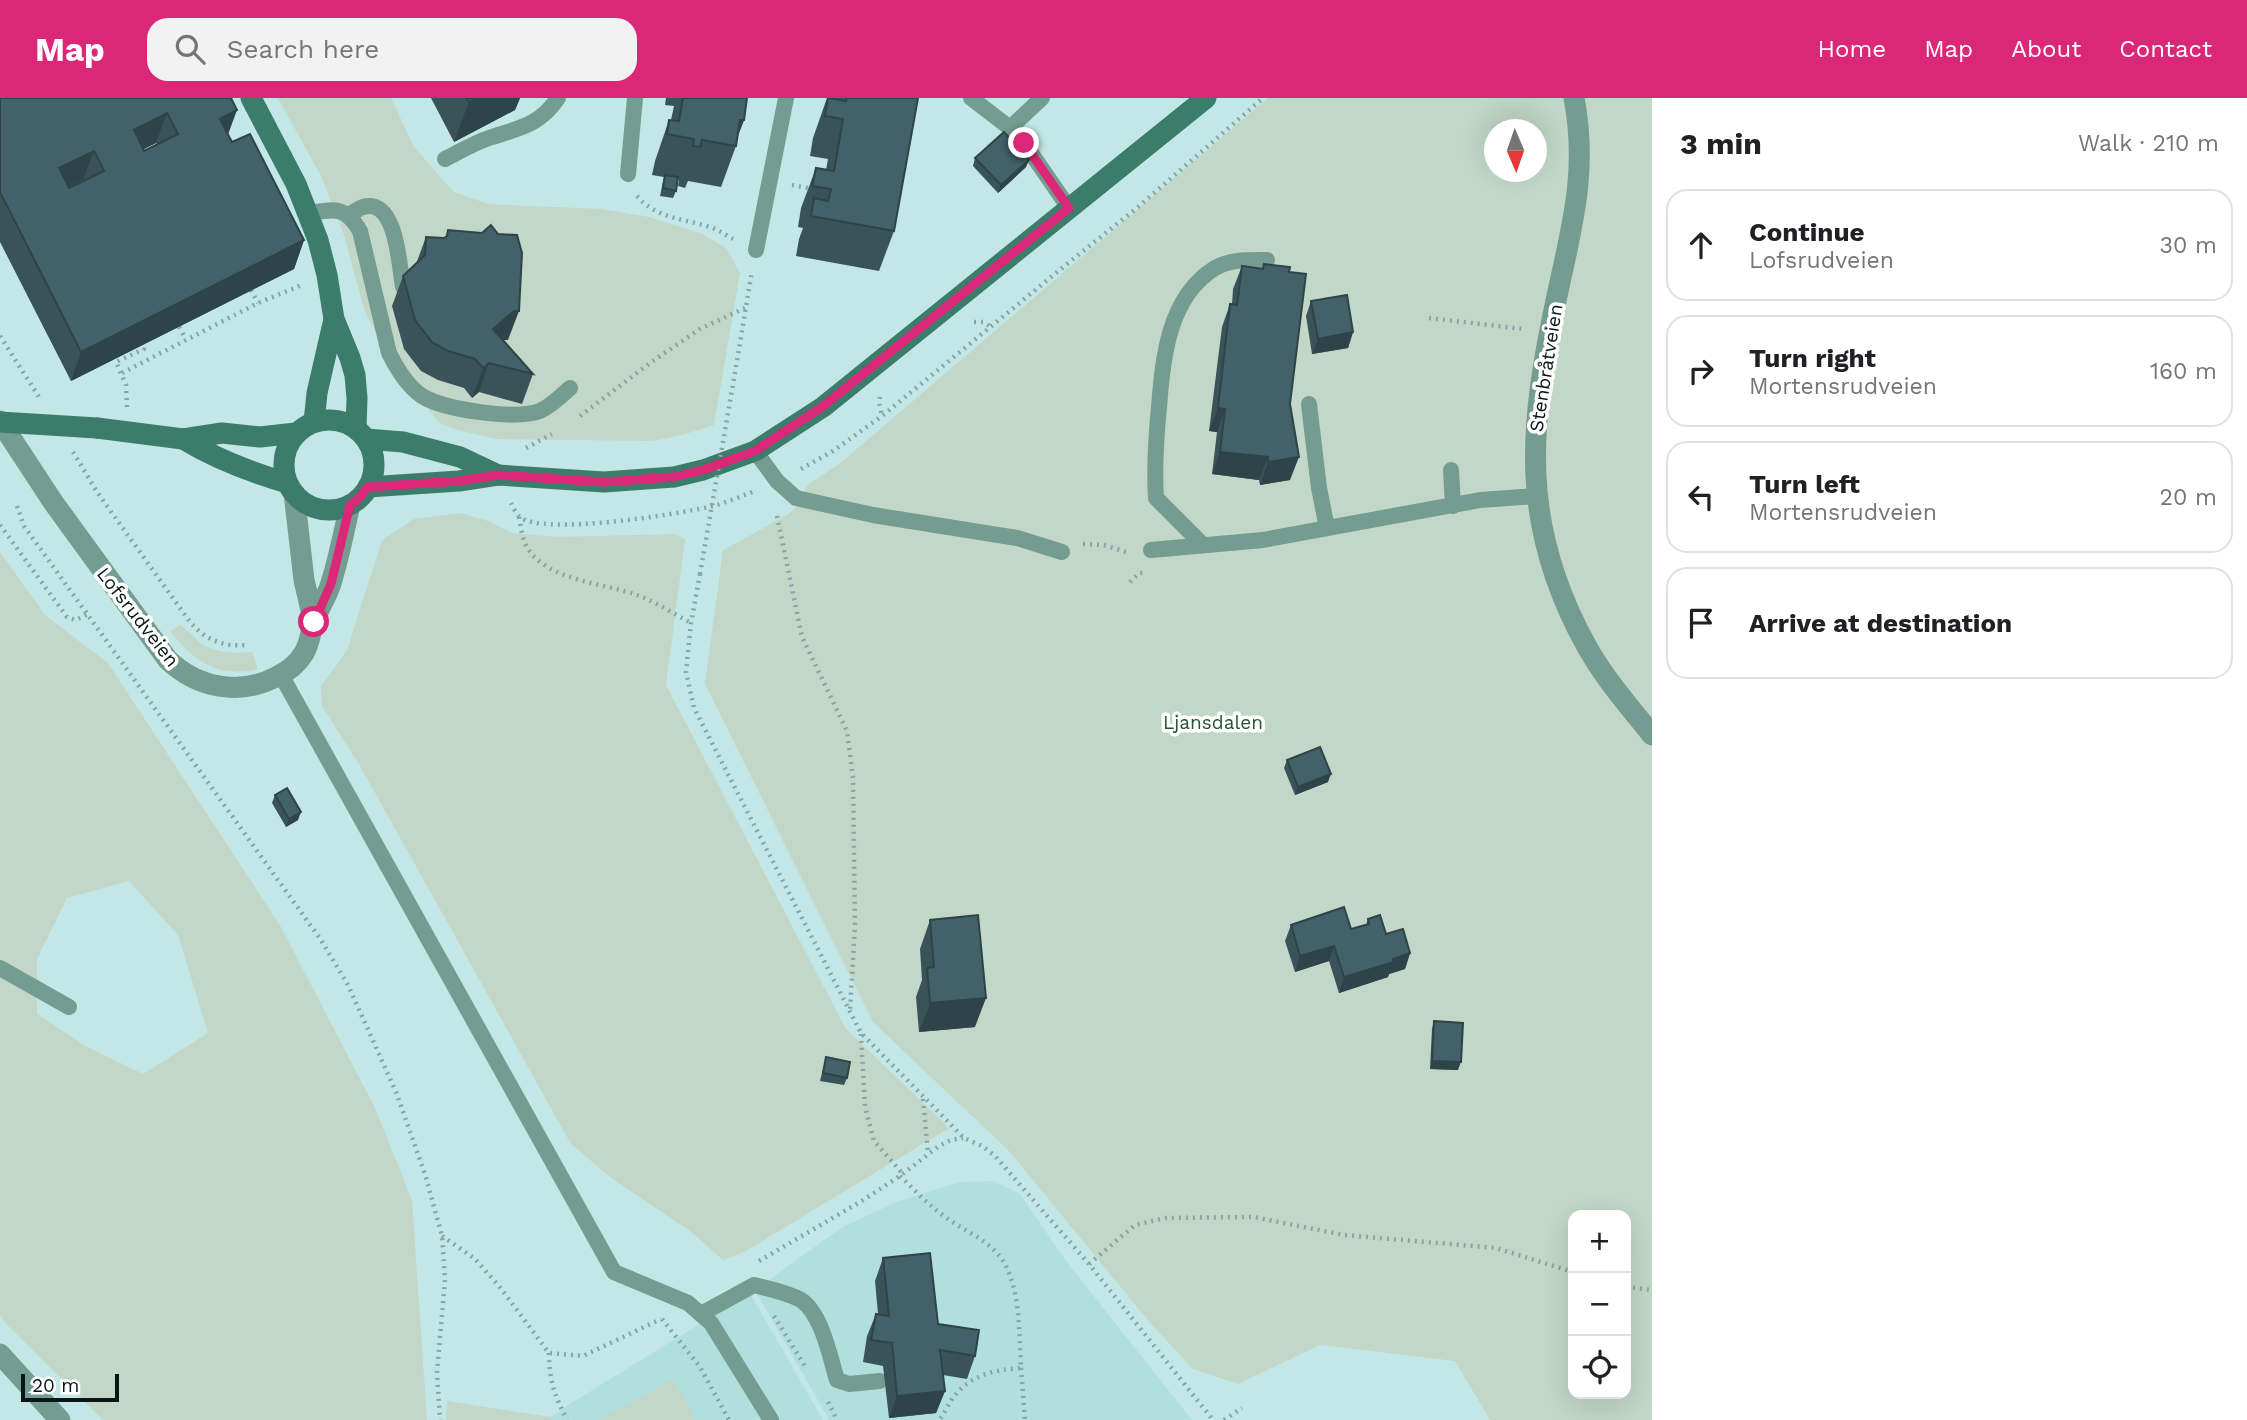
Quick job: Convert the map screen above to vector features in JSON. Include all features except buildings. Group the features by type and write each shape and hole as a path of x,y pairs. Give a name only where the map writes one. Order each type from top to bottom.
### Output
{"street":[{"path":"183,439 215,458 290,488 303,502 314,507 338,509 350,505 368,487 374,468 374,458 361,434 351,358 334,319 323,256 309,213 264,135 251,98"},
{"path":"368,487 459,481 498,475 593,481 643,480 689,474 755,451 822,407 1206,98"},
{"name":"Stenbråtveien","path":"1574,98 1580,156 1578,194 1543,364 1535,455 1536,496 1550,563 1573,619 1587,647 1615,689 1652,735"},
{"path":"314,622 304,580 290,488 284,473 285,452 305,428 317,393 334,319"},
{"path":"0,421 97,428 183,439 222,433 260,437 305,428 325,419 336,420 361,434 460,457 498,475"},
{"name":"Lofsrudveien","path":"0,421 53,502 168,660 179,670 203,682 221,687 236,689 253,686 281,675 303,655 331,584 350,505"},
{"path":"0,1354 60,1420"}],"lane":[{"path":"445,159 488,138 527,126 550,111 558,98"},
{"path":"628,174 635,98"},
{"path":"756,250 786,98"},
{"path":"971,98 1010,128 1034,155 1069,208"},
{"path":"1010,128 1042,98"},
{"path":"349,215 362,206 372,206 384,211 392,225 403,287"},
{"path":"309,213 332,209 349,215 360,232 388,353 397,370 422,396 462,410 519,415 546,408 570,388"},
{"path":"1203,545 1156,498 1155,449 1166,350 1174,321 1186,296 1198,281 1233,260 1267,260"},
{"path":"1309,404 1327,528"},
{"path":"755,451 777,481 796,498 873,515 1017,538 1062,552"},
{"path":"1451,470 1453,506"},
{"path":"1151,550 1263,540 1480,500 1536,496"},
{"path":"281,675 614,1272 688,1303 711,1323 771,1420"},
{"path":"0,968 69,1007"},
{"path":"701,1314 754,1285 785,1293 803,1301 816,1316 837,1380 849,1384 880,1381"}],"path":[{"path":"628,174 638,198 655,211 716,229 756,250 691,623 686,672 694,708 861,1033 964,1138 982,1146 995,1156 1088,1264 1213,1420"},
{"path":"122,373 258,303 306,284"},
{"path":"251,290 258,303"},
{"path":"577,417 700,329 745,307"},
{"path":"1429,318 1527,330"},
{"path":"179,327 186,340"},
{"path":"0,336 43,403"},
{"path":"127,408 128,396 116,362 144,349 139,339"},
{"path":"516,451 537,443 559,429"},
{"path":"70,447 97,492 190,622 206,637 222,645 248,645"},
{"path":"17,506 24,526 321,940 348,985 410,1126 442,1236 445,1280 437,1372 440,1420"},
{"path":"775,508 787,555 802,638 847,731 853,778 855,925 850,1012"},
{"path":"519,516 528,548 536,559 553,570 638,595 691,623"},
{"path":"0,524 67,617 76,620 88,614"},
{"path":"861,1033 865,1107 874,1141 901,1174 941,1214 981,1239 998,1254 1011,1277 1019,1328 1025,1420"},
{"path":"923,1098 928,1154"},
{"path":"808,1371 754,1285 738,1275 860,1202 951,1140 964,1138"},
{"path":"1088,1264 1135,1225 1165,1217 1254,1217 1344,1235 1496,1248 1568,1270"},
{"path":"442,1236 474,1258 499,1286 549,1353 549,1373 554,1394 567,1420"},
{"path":"1631,1288 1652,1290"},
{"path":"662,1319 700,1367 729,1420"},
{"path":"549,1353 583,1356 641,1330"},
{"path":"940,1420 961,1389 978,1376 994,1370 1021,1368"},
{"path":"821,1393 837,1420"},
{"path":"1224,1420 1242,1408"}],"shaded area":[{"path":"994,1181 1020,1194 1066,1261 1192,1420 829,1420 755,1290 841,1228 896,1202 960,1182"},
{"path":"750,1293 823,1420 552,1420 551,1417 573,1402"}],"green space":[{"path":"278,98 391,98 414,147 454,192 488,204 601,209 649,217 702,234 726,248 740,273 714,425 652,441 497,439 457,430 438,422 383,348 364,309 344,235 321,176"},
{"name":"Ljansdalen","path":"1268,98 1652,98 1652,1420 1490,1420 1455,1361 1320,1345 1238,1384 1193,1369 1151,1324 1009,1151 873,1022 705,684 723,550 789,514 798,505 807,485 838,465"},
{"path":"461,513 488,521 512,533 557,537 675,534 685,539 666,685 846,1029 949,1128 746,1251 723,1260 690,1231 614,1180 571,1144 360,766 322,706 321,686 347,650 382,540 414,519"},
{"path":"0,552 46,616 108,663 281,927 375,1108 412,1200 427,1420 103,1420 0,1315","holes":["129,881 178,935 208,1033 143,1074 84,1045 37,1014 37,959 67,898"]},
{"path":"180,625 209,648 230,653 252,652 258,669 231,671 208,665 188,651 170,631"},
{"path":"673,1379 696,1420 599,1420"},
{"path":"447,1401 551,1417 552,1420 446,1420"}],"route":[{"path":"314,622 331,584 350,505 368,487 459,481 498,475 604,482 674,477 732,461 786,432 906,341 1069,208 1024,143"}]}
